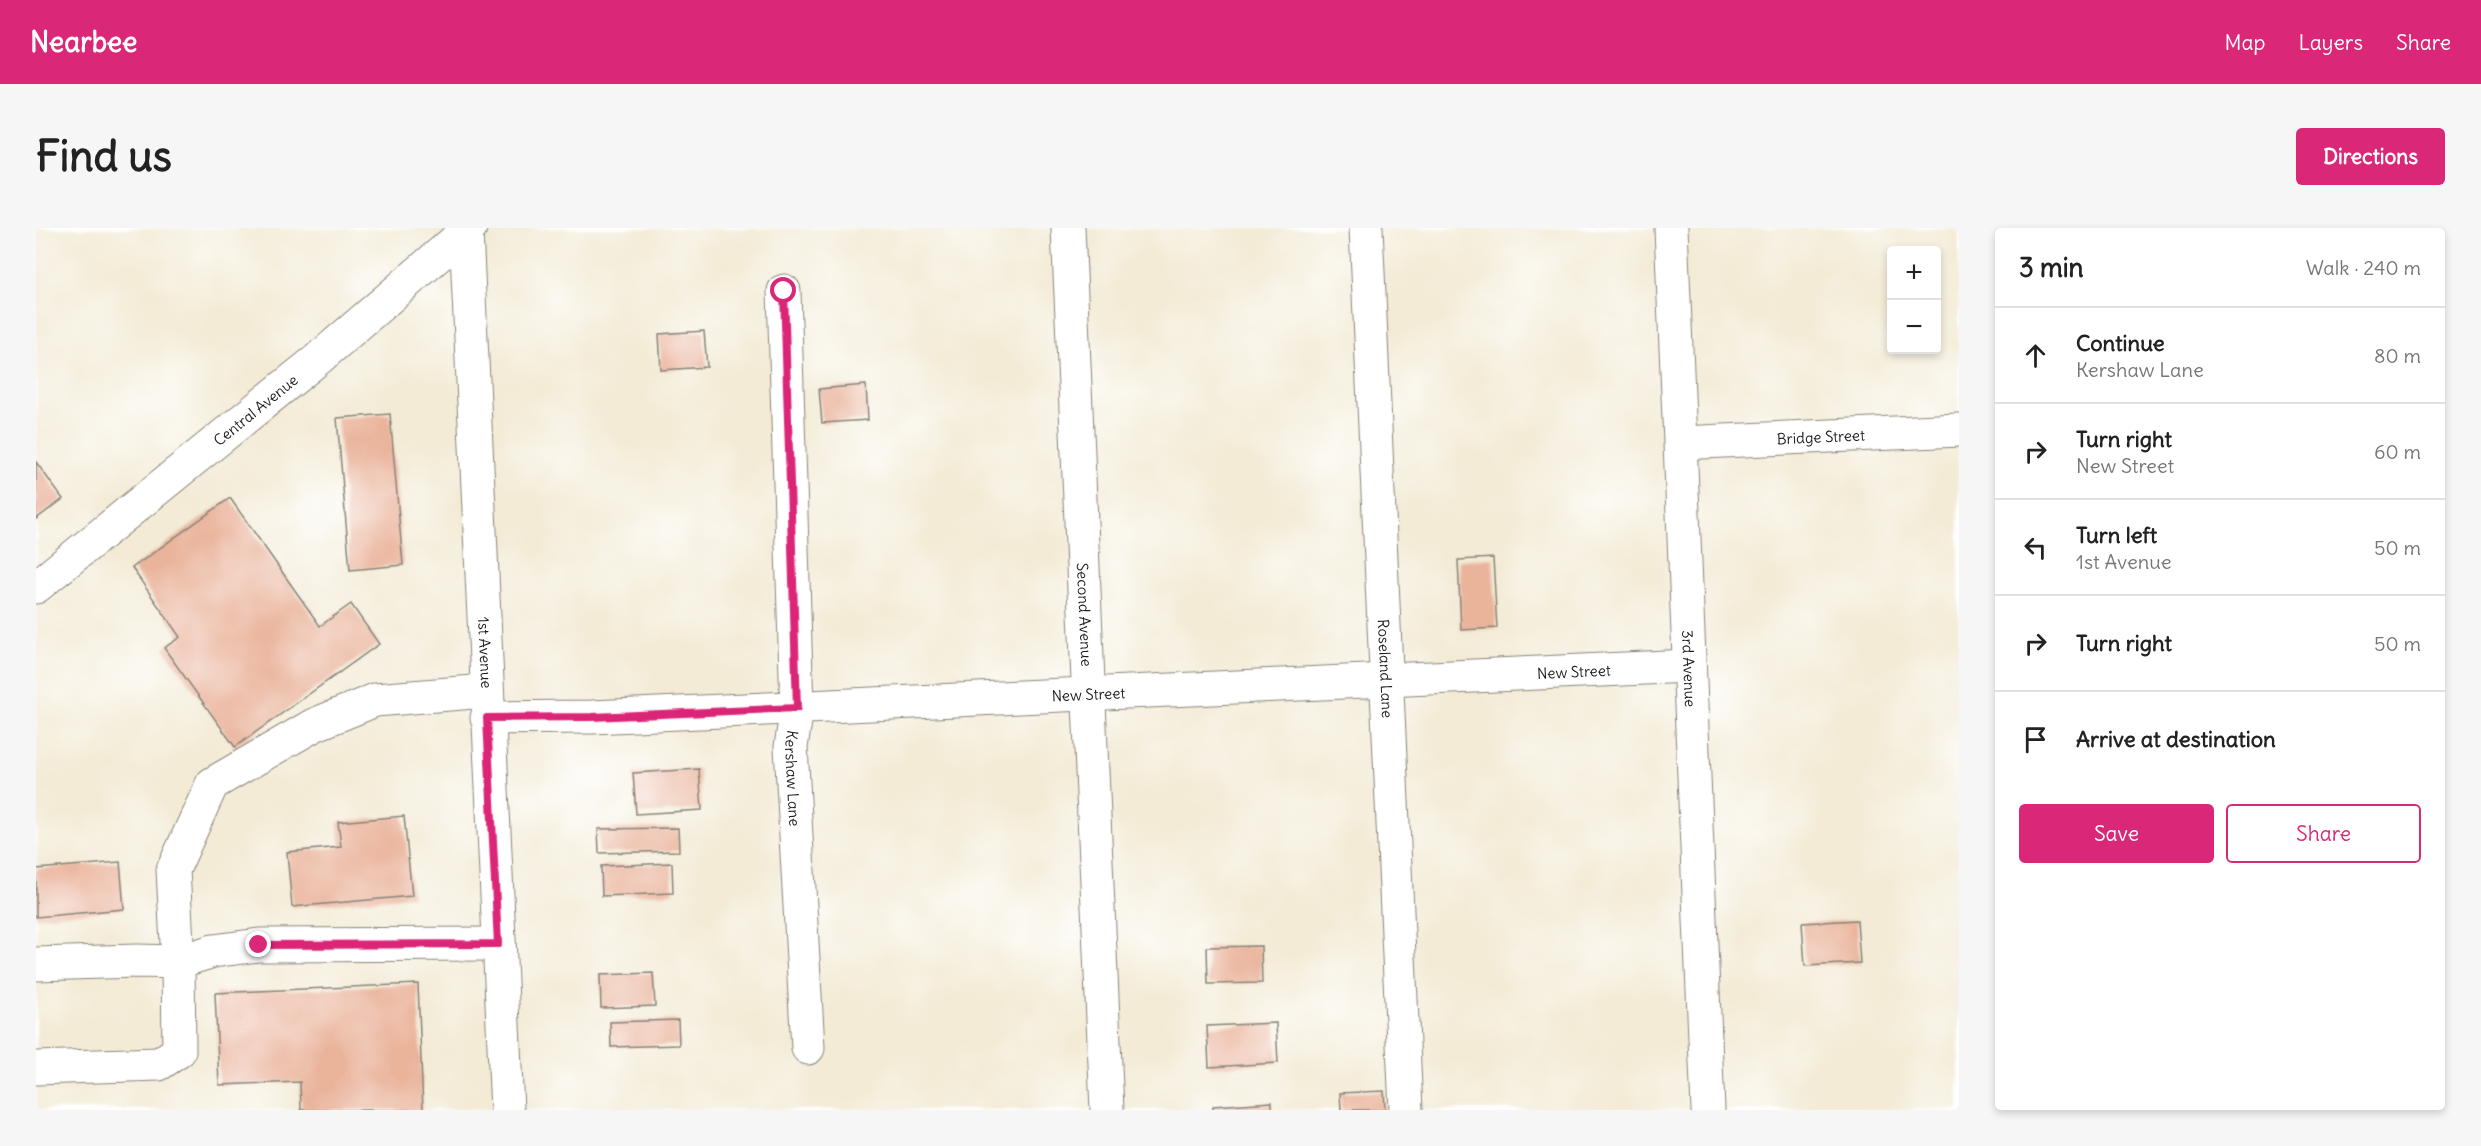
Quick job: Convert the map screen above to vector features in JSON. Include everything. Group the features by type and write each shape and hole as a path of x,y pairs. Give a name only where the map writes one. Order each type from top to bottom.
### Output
{"street":[{"name":"Second Avenue","path":"1068,228 1107,1110"},
{"name":"Roseland Lane","path":"1366,228 1406,1110"},
{"name":"3rd Avenue","path":"1671,228 1708,1110"},
{"name":"Central Avenue","path":"36,587 318,359 468,230"},
{"name":"1st Avenue","path":"468,230 486,704 507,1110"},
{"name":"Kershaw Lane","path":"784,291 797,708 791,747 808,1048"},
{"name":"Bridge Street","path":"1681,443 1959,430"},
{"name":"New Street","path":"36,1068 159,1064 179,1051 178,962 173,870 212,784 314,725 375,700 486,704 592,717 1688,666"},
{"path":"36,964 178,962 213,951 259,945 498,944"}],"building":[{"path":"704,331 707,367 661,370 659,334"},
{"path":"866,385 868,420 822,423 819,389"},
{"path":"390,414 403,565 350,570 337,418"},
{"path":"36,462 63,499 36,519"},
{"path":"230,498 320,626 351,604 379,644 235,747 164,648 180,637 132,568"},
{"path":"1493,558 1497,628 1461,630 1458,560"},
{"path":"699,769 702,810 636,814 633,773"},
{"path":"404,816 412,896 292,907 287,852 341,847 338,822"},
{"path":"678,828 679,851 599,853 598,829"},
{"path":"120,862 124,909 36,917 36,869"},
{"path":"672,863 673,893 602,896 601,866"},
{"path":"1857,920 1860,963 1805,966 1802,923"},
{"path":"1261,946 1262,983 1208,984 1207,947"},
{"path":"653,973 655,1006 601,1008 600,975"},
{"path":"418,984 423,1110 301,1110 300,1082 219,1085 215,993"},
{"path":"678,1020 679,1045 611,1047 610,1022"},
{"path":"1276,1023 1278,1063 1209,1067 1207,1026"},
{"path":"1384,1091 1385,1110 1341,1110 1340,1093"},
{"path":"1272,1102 1272,1110 1213,1110 1213,1106"}],"route":[{"path":"259,945 498,944 487,718 592,717 797,708 784,291"}]}
